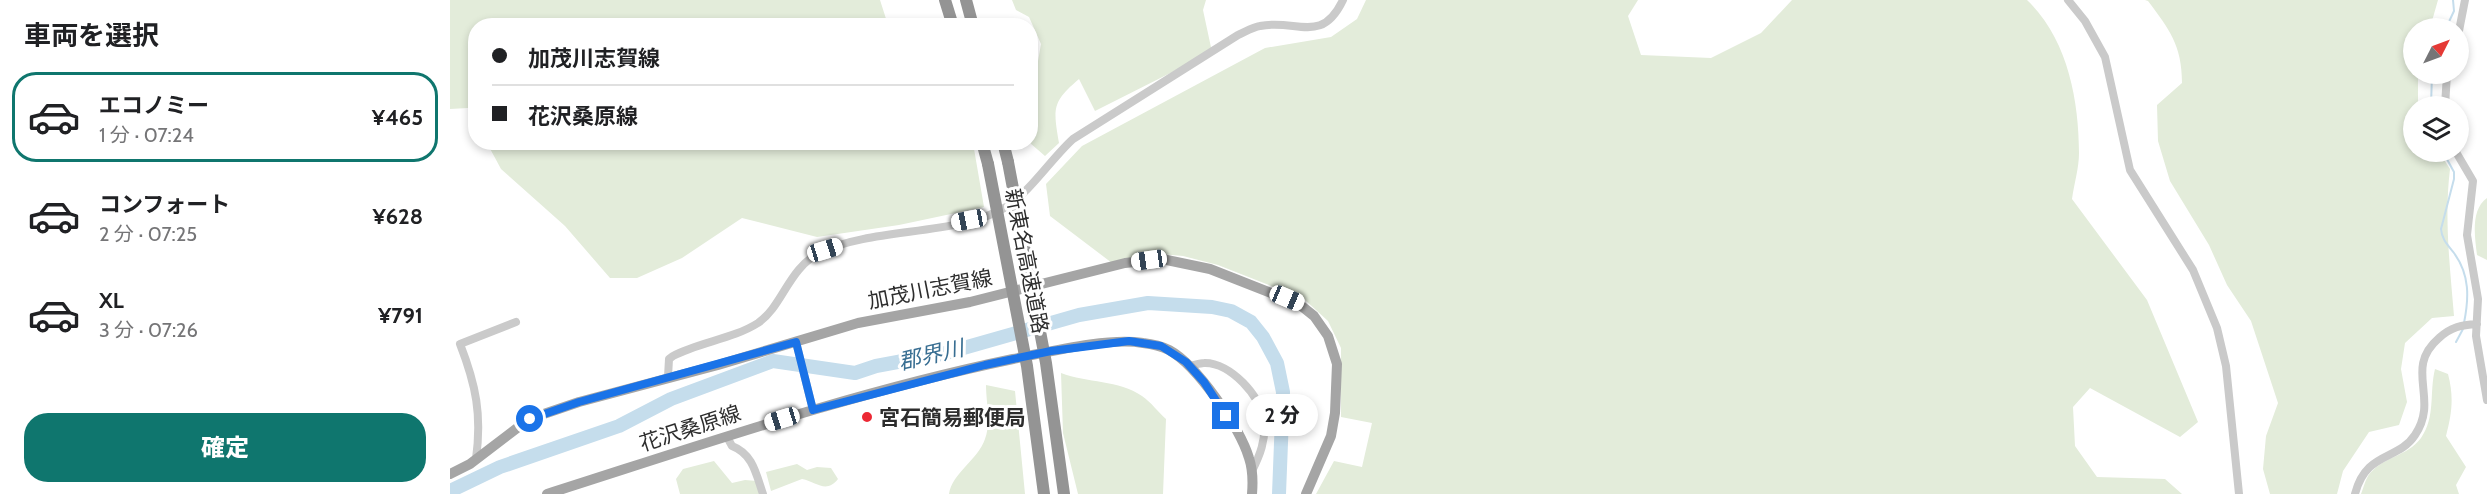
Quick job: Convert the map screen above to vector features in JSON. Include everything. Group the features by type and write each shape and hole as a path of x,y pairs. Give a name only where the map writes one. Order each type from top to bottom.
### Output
{"highway":[{"path":"945,0 951,18"},
{"path":"966,0 971,18"},
{"name":"新東名高速道路","path":"984,150 1027,366 1044,494"},
{"name":"新東名高速道路","path":"1005,150 1046,363 1064,494"}],"main road":[{"name":"加茂川志賀線","path":"450,474 476,459 530,419 668,377 798,346 858,322 970,303 1125,263 1162,259 1197,265 1299,304 1314,316 1328,336 1337,364 1336,404 1330,436 1306,494"},
{"name":"花沢桑原線","path":"547,494 727,437 812,406 1051,351 1129,341 1161,346 1190,366 1239,434 1249,456 1252,471 1252,494"}],"street":[{"path":"668,377 669,359 673,356 758,323 770,312 787,283 815,255 849,243 996,213 1024,193 1052,158 1073,139 1238,35 1259,26 1310,29 1323,25 1334,15 1343,0"},
{"path":"2068,0 2085,21 2105,57 2130,170 2193,270 2217,328 2226,366 2239,494"},
{"path":"2463,18 2465,0"},
{"path":"2462,162 2473,181 2467,235 2478,299 2476,336 2487,400"},
{"path":"476,459 480,428 478,406 460,344 516,322"},
{"path":"2355,494 2358,481 2370,465 2414,437 2427,407 2422,380 2425,353 2436,340 2454,327 2477,324"},
{"path":"798,346 812,406"},
{"path":"1190,366 1205,363 1224,370 1241,380 1256,397 1265,422 1262,451 1252,471"},
{"path":"727,437 732,446 744,450 752,462 764,494"}],"green space":[{"path":"450,0 880,0 886,18 468,18 468,108 450,109"},
{"path":"1012,0 1206,0 1203,10 1212,52 1095,111 1079,79 1059,100 1056,121 1059,143 1045,156 1038,150 1038,61 1041,44 1038,37 1038,18 1029,18 1016,10"},
{"path":"1366,0 1638,0 1628,16 1641,55 1711,58 1761,33 1792,0 2027,0 2052,32 2068,70 2073,91 2077,112 2079,153 2072,199 2147,300 2198,422 2180,437 2090,388 2073,407 2075,446 2097,477 2165,479 2182,494 1316,494 1334,461 1362,467 1372,423 1341,417 1341,348 1328,321 1304,299 1218,265 1183,256 1150,253 1112,263 1050,216 1046,184 1082,146 1265,48 1331,37 1357,19"},
{"path":"2145,0 2438,0 2433,18 2403,18 2403,84 2418,84 2418,96 2403,96 2403,162 2445,162 2450,169 2448,187 2449,261 2454,316 2432,318 2405,343 2401,369 2407,402 2399,425 2369,432 2343,471 2337,494 2270,494 2263,469 2266,436 2278,403 2251,321 2227,285 2209,245 2170,181 2158,141 2157,105 2182,83 2180,58 2168,29"},
{"path":"491,150 974,150 984,207 899,225 817,237 742,218 682,258 637,278 610,278 565,226 501,169"},
{"path":"2487,198 2487,260 2477,255 2475,225 2478,210"},
{"path":"2435,369 2448,374 2450,382 2452,405 2446,436 2466,467 2456,485 2459,494 2361,494 2373,470 2409,449 2426,430"},
{"path":"1061,373 1113,384 1133,391 1145,398 1166,419 1163,494 1078,494 1063,433"},
{"path":"986,385 1015,391 1025,494 949,494 951,486 977,454 985,439 988,420"},
{"path":"714,461 732,483 745,480 757,481 761,494 680,494 676,479 683,469"},
{"path":"797,464 807,470 817,467 831,468 838,479 829,486 821,486 802,479 771,491 766,472"}],"waterway":[{"path":"2451,18 2454,11 2453,0"},
{"path":"2431,96 2432,84"},
{"path":"2448,162 2454,172 2454,179 2441,229 2444,239 2459,261 2466,278 2467,305 2464,323"},
{"name":"郡界川","path":"450,491 500,467 619,426 671,399 773,361 855,373 876,366 946,353 1079,315 1148,303 1212,307 1231,311 1251,322 1263,337 1277,363 1283,392 1279,494"},
{"path":"2456,342 2463,329"}],"place":[{"name":"宮石簡易郵便局","path":"867,417"}],"route":[{"path":"530,419 579,402 796,342 813,410 882,389 985,365 1051,351 1129,341 1161,346 1186,362 1204,382 1226,416"}]}
